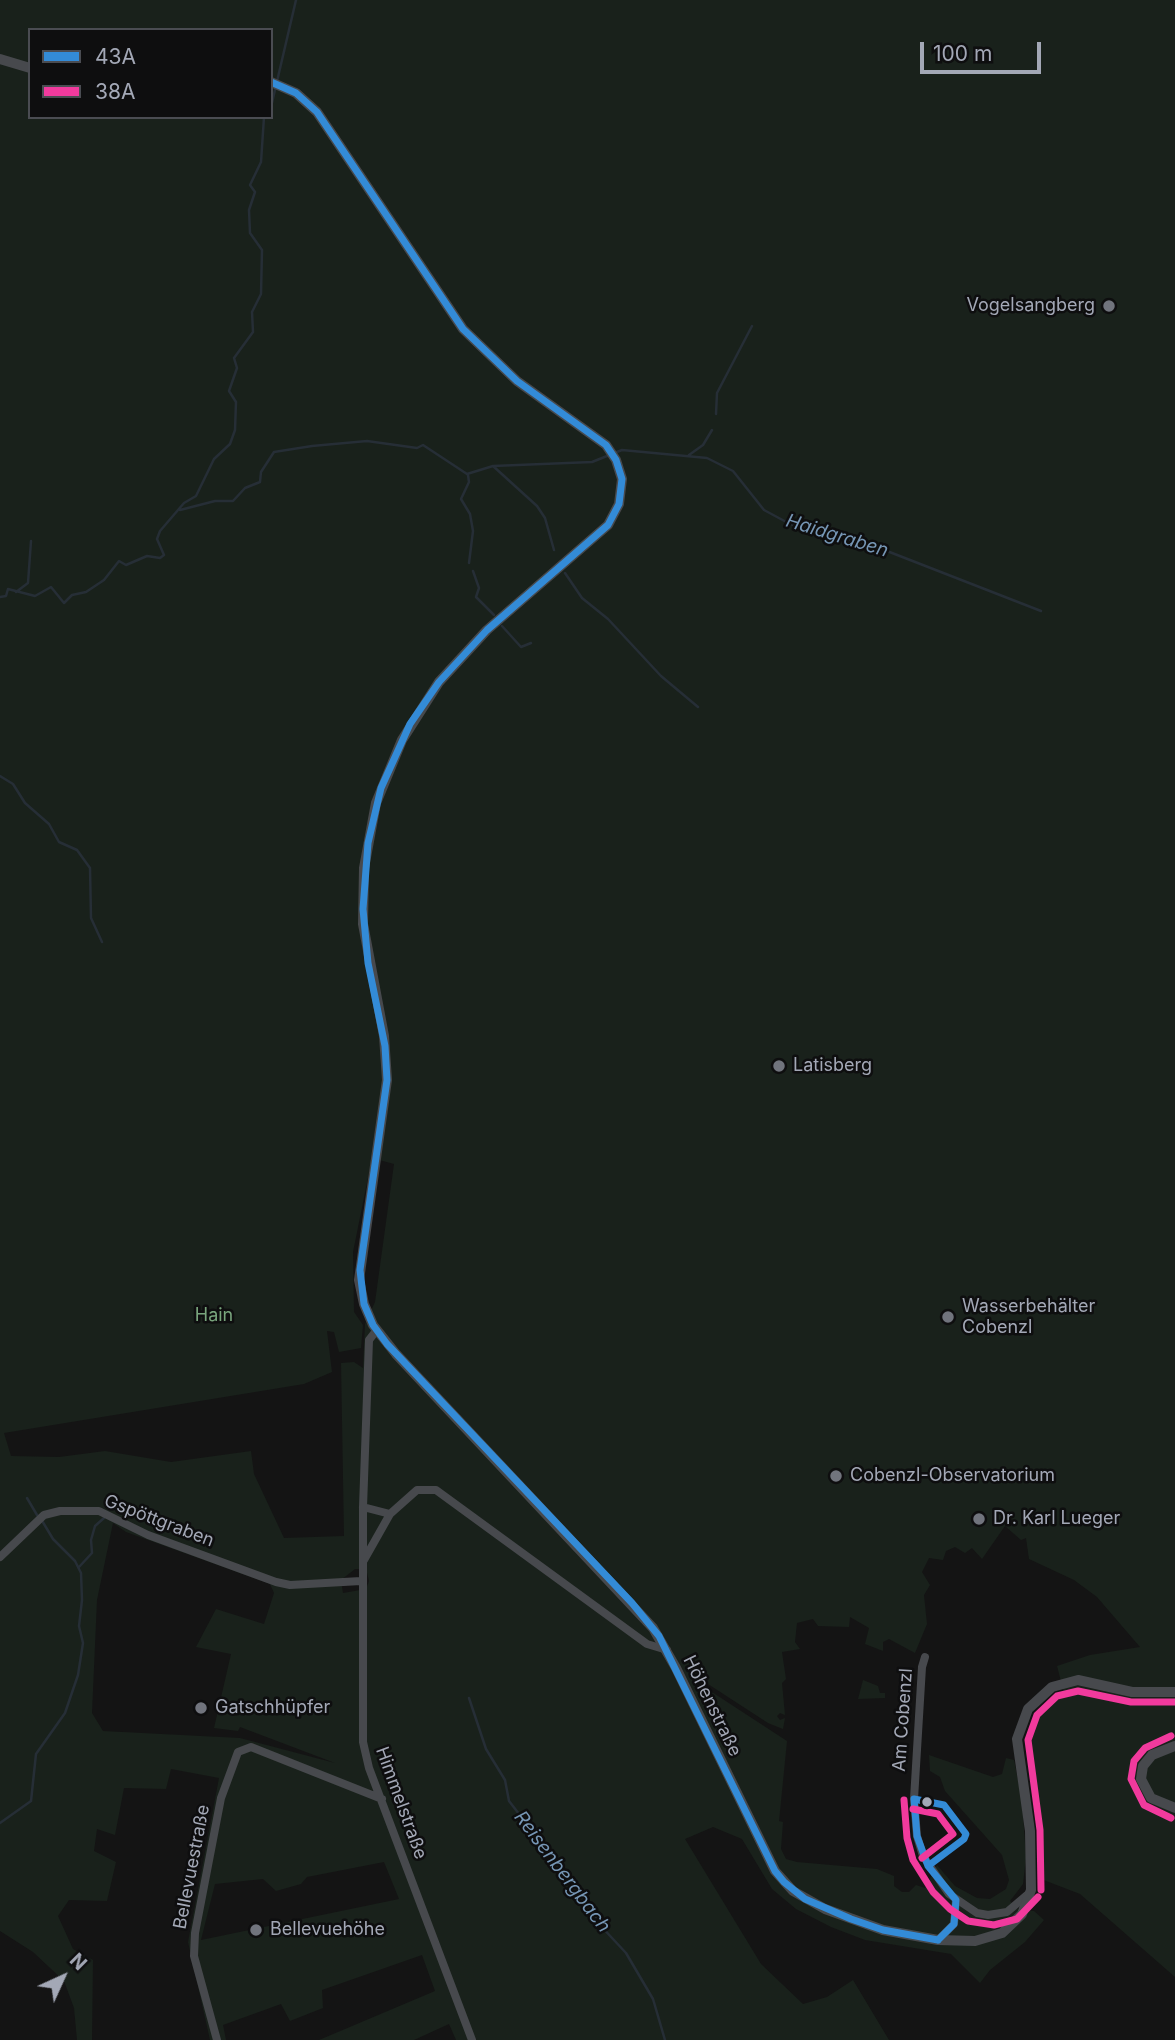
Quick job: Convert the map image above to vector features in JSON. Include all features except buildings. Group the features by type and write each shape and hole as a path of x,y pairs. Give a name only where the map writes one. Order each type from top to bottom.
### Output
{"street":[{"path":"0,59 28,67"},
{"name":"Höhenstraße","path":"273,83 296,93 323,120 463,329 517,382 599,439 614,455 621,472 620,498 608,525 487,630 454,663 432,691 401,740 376,803 364,868 363,924 385,1046 387,1090 359,1280 364,1304 376,1331 632,1603 667,1650 775,1871 805,1899 883,1930 938,1940 982,1940 1002,1933 1018,1920 1026,1908 1031,1890 1030,1821 1017,1739 1024,1716 1032,1703 1052,1687 1078,1680 1132,1692 1175,1692"},
{"name":"Himmelstraße","path":"376,1331 369,1340 363,1507 363,1742 472,2040"},
{"name":"Himmelstraße","path":"362,1565 390,1514 417,1490 436,1490 647,1644 667,1650"},
{"path":"363,1507 390,1514"},
{"name":"Gspöttgraben","path":"0,1557 44,1515 60,1511 99,1511 148,1535 276,1582 290,1585 361,1581"},
{"name":"Am Cobenzl","path":"925,1657 920,1690 914,1816 923,1856 941,1885 972,1911 993,1915 1011,1910 1031,1890"},
{"name":"Bellevuestraße","path":"217,2040 194,1956 195,1933 221,1798 238,1752 246,1746 382,1799"},
{"path":"1175,1746 1152,1755 1143,1766 1141,1779 1151,1798 1175,1808"},
{"path":"938,1940 954,1924 956,1900"}],"green space":[{"name":"Hain","path":"0,0 1175,0 1175,1977 1080,1894 1041,1879 1041,1829 1029,1749 1032,1727 1045,1706 1064,1693 1057,1666 1090,1655 1140,1647 1097,1597 1074,1580 1029,1559 1026,1538 1021,1540 1005,1526 982,1559 972,1548 965,1553 955,1547 946,1551 943,1560 929,1558 922,1572 930,1585 924,1595 927,1624 915,1653 889,1639 883,1642 883,1651 865,1644 869,1628 850,1617 849,1627 818,1626 813,1619 797,1623 795,1642 800,1649 782,1652 786,1679 782,1683 785,1715 780,1713 777,1716 780,1720 785,1718 783,1729 768,1723 691,1673 692,1679 787,1741 779,1821 783,1822 781,1849 786,1859 877,1869 894,1876 894,1886 902,1892 909,1892 916,1885 925,1888 937,1865 955,1886 977,1898 990,1899 1006,1889 1009,1880 1002,1855 945,1791 940,1777 930,1771 929,1755 993,1777 1002,1774 1006,1758 1014,1760 1022,1800 1026,1858 1023,1884 1010,1901 1019,1910 1034,1911 1044,1920 1025,1942 990,1970 980,1983 951,1954 865,1940 796,1909 772,1889 742,1839 713,1827 685,1839 761,1964 803,2004 827,1997 853,1980 889,2040 456,2040 449,2024 414,2040 319,2040 435,1991 422,1955 322,1990 323,2008 290,2021 281,2004 223,2025 226,2040 210,2040 188,1942 219,1778 171,1769 166,1789 124,1788 115,1835 97,1829 94,1851 116,1862 107,1901 69,1900 58,1916 73,1949 93,1960 92,2040 77,2040 74,2008 64,1981 33,1952 0,1931","holes":["372,1158 394,1164 375,1302 365,1324 363,1368 354,1362 341,1363 344,1536 284,1538 254,1474 251,1451 171,1462 105,1451 59,1457 11,1456 4,1433 304,1384 332,1372 327,1331 334,1332 339,1352 361,1348 363,1325 354,1312 353,1252","113,1523 126,1532 270,1584 274,1593 264,1624 216,1609 196,1647 231,1654 214,1728 238,1731 240,1727 335,1763 240,1738 103,1731 92,1713 97,1600","355,1569 366,1569 369,1581 366,1589 343,1593 341,1580","384,1862 399,1899 201,1940 215,1884 263,1879 276,1891 301,1884 307,1877"]},
{"path":"863,1680 878,1686 880,1693 885,1693 885,1698 858,1699"}],"waterway":[{"path":"273,98 296,0"},
{"path":"0,597 6,596 8,589 35,596 51,587 64,603 72,595 86,592 104,580 119,561 126,565 147,556 160,558 164,555 157,539 160,531 184,503 196,496 214,459 230,444 235,430 236,402 229,391 237,368 234,358 253,332 252,312 261,294 262,250 250,233 249,210 255,192 250,185 261,162 264,119"},
{"path":"716,414 717,393 752,326"},
{"path":"689,455 703,445 712,430"},
{"name":"Haidgraben","path":"180,510 215,501 233,501 245,488 260,482 261,472 274,452 312,446 367,441 417,448 423,445 467,474 493,466 592,462 622,450 707,458 733,471 764,510 790,524 869,544 1041,611"},
{"path":"493,466 537,506 545,518 554,550"},
{"path":"468,475 469,482 461,499 470,514 473,531 469,563"},
{"path":"16,592 28,583 31,541"},
{"path":"473,571 479,588 476,597 494,615"},
{"path":"565,573 582,598 608,619 661,676 698,707"},
{"path":"502,626 521,647 531,643"},
{"path":"0,776 13,784 25,803 49,824 59,842 77,850 90,868 91,918 102,942"},
{"name":"Gspöttgraben","path":"27,1498 37,1515"},
{"name":"Gspöttgraben","path":"79,1567 92,1553 91,1540 95,1526 104,1518"},
{"name":"Gspöttgraben","path":"0,1823 31,1801 36,1754 65,1713 78,1675 83,1643 79,1626 81,1573 75,1561 53,1539 41,1519"},
{"name":"Reisenbergbach","path":"469,1698 486,1749 505,1780 509,1801 594,1911 599,1924 626,1953 653,1999 665,2040"}],"transit line":[{"name":"43A","path":"273,83 296,93 317,112 463,329 517,381 606,445 616,460 622,479 619,504 608,525 487,630 439,682 410,724 381,788 368,843 363,909 368,963 385,1046 387,1080 360,1270 364,1304 373,1325 387,1344 632,1603 659,1636 775,1871 784,1882 805,1899 851,1919 883,1930 938,1940"},
{"name":"38A","path":"1041,1890 1040,1830 1028,1740 1037,1715 1057,1696 1078,1691 1131,1702 1175,1702"},
{"name":"38A","path":"1171,1736 1145,1748 1134,1761 1131,1779 1144,1805 1171,1818"},
{"name":"43A","path":"914,1799 944,1805 966,1834 964,1839 928,1866 917,1836 914,1799"},
{"name":"38A","path":"904,1800 907,1838 913,1860 933,1892 950,1909 968,1921 994,1925 1017,1919 1038,1897"},
{"name":"38A","path":"913,1809 938,1814 953,1834 922,1858"},
{"name":"43A","path":"928,1866 956,1900 954,1924 938,1940"}],"place":[{"name":"Vogelsangberg","path":"1109,306"},
{"name":"Latisberg","path":"779,1066"},
{"name":"Wasserbehälter Cobenzl","path":"948,1317"},
{"name":"Cobenzl-Observatorium","path":"836,1476"},
{"name":"Dr. Karl Lueger","path":"979,1519"},
{"name":"Gatschhüpfer","path":"201,1708"},
{"name":"Bellevuehöhe","path":"256,1930"}]}
